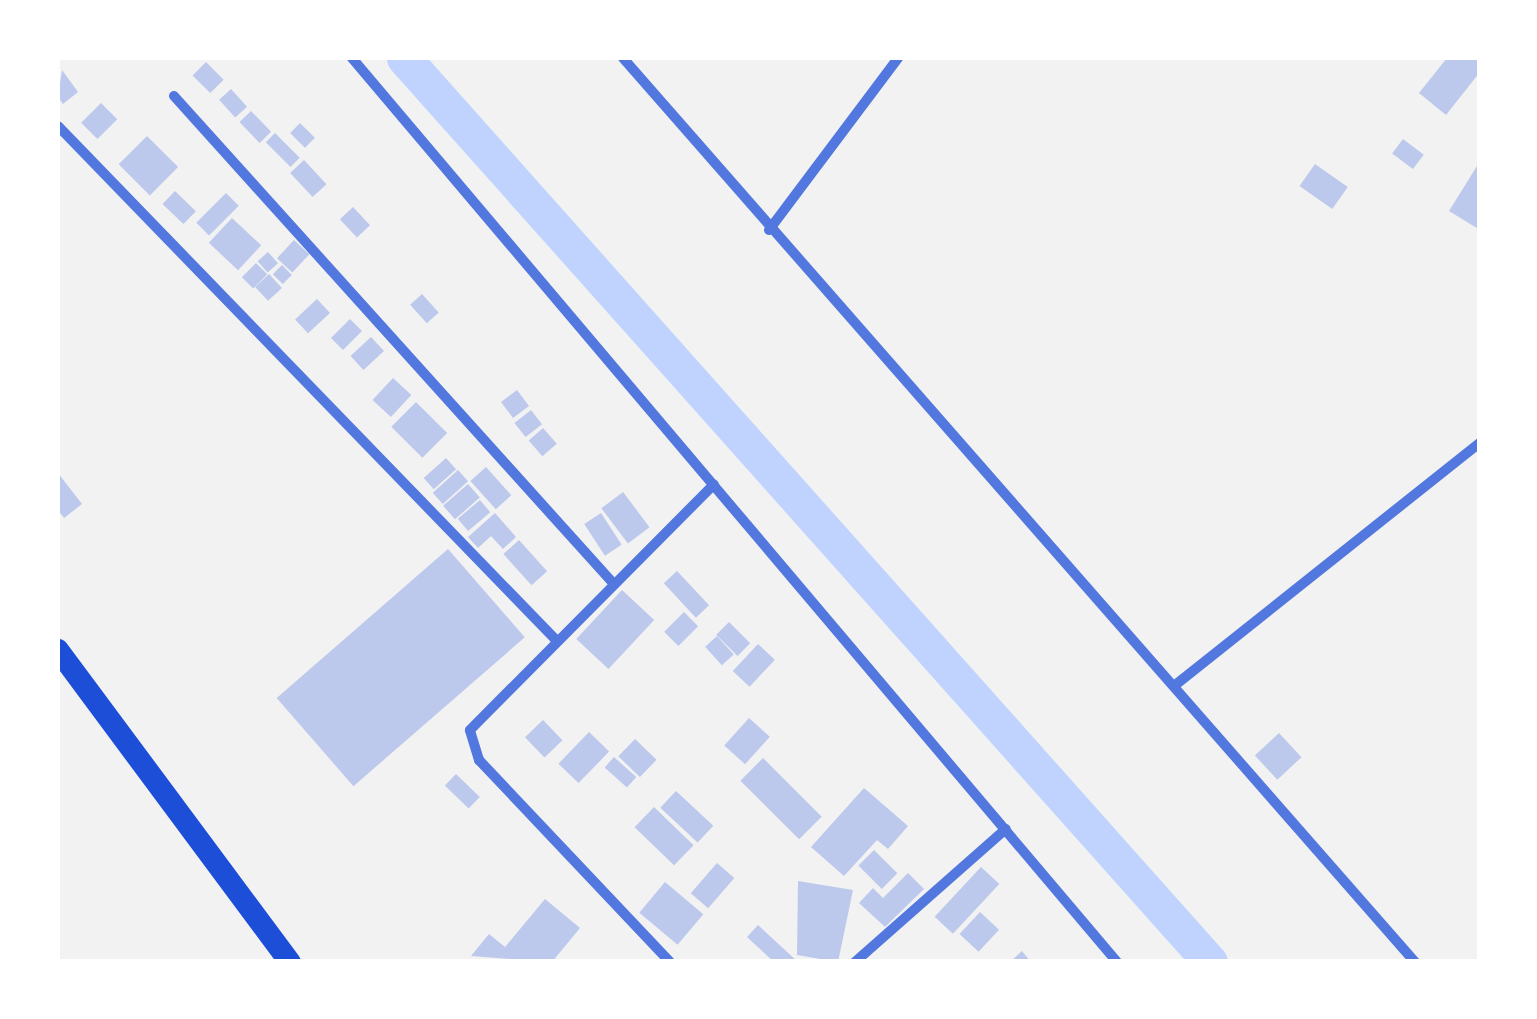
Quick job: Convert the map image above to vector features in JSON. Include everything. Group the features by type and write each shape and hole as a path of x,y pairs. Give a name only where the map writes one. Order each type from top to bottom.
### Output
{"highway":[{"path":"58,650 290,962"}],"street":[{"path":"352,58 1116,962"},
{"path":"623,58 769,230 1415,962"},
{"path":"769,230 898,58"},
{"path":"174,96 613,583"},
{"path":"58,126 555,639"},
{"path":"1174,686 1480,444"},
{"path":"670,962 470,745 480,712 714,484"},
{"path":"855,962 1006,830"}],"building":[{"path":"1447,58 1480,58 1480,72 1446,115 1419,93"},
{"path":"206,62 224,80 210,93 193,75"},
{"path":"62,70 78,92 63,104 58,97"},
{"path":"231,89 247,107 235,118 219,100"},
{"path":"101,103 117,119 97,139 81,123"},
{"path":"251,111 271,132 260,143 239,122"},
{"path":"300,123 315,138 305,148 290,133"},
{"path":"275,133 300,158 291,167 266,142"},
{"path":"147,136 178,167 150,195 119,164"},
{"path":"1403,139 1424,155 1413,169 1392,153"},
{"path":"304,160 327,184 313,197 290,173"},
{"path":"1315,164 1348,187 1332,209 1300,186"},
{"path":"1477,166 1480,168 1480,230 1449,211"},
{"path":"175,191 196,211 183,224 162,204"},
{"path":"226,193 239,206 209,235 196,223"},
{"path":"353,207 370,225 357,238 340,219"},
{"path":"232,218 261,245 238,270 209,243"},
{"path":"294,240 309,254 292,273 277,258"},
{"path":"268,252 278,263 268,273 258,261"},
{"path":"256,263 267,274 253,288 242,277"},
{"path":"282,265 292,275 283,284 273,274"},
{"path":"269,274 282,288 268,301 255,287"},
{"path":"422,294 439,313 427,323 410,305"},
{"path":"317,299 330,313 308,333 295,319"},
{"path":"350,319 362,331 343,350 331,338"},
{"path":"371,337 384,351 363,370 351,356"},
{"path":"393,378 411,395 391,417 373,400"},
{"path":"517,390 529,406 513,418 501,402"},
{"path":"416,402 447,433 422,458 391,427"},
{"path":"531,410 542,424 526,437 514,423"},
{"path":"543,428 557,444 542,456 529,440"},
{"path":"446,458 456,469 434,489 424,478"},
{"path":"486,467 511,495 496,509 470,481"},
{"path":"458,470 468,481 443,504 433,493"},
{"path":"58,473 82,504 64,518 58,510"},
{"path":"468,484 480,498 455,519 443,506"},
{"path":"623,492 649,527 628,543 601,508"},
{"path":"480,500 490,512 468,531 458,519"},
{"path":"495,513 516,537 503,549 491,536 478,548 468,537"},
{"path":"601,513 622,545 605,556 584,524"},
{"path":"519,540 547,571 531,585 503,554"},
{"path":"448,549 525,637 353,786 277,698"},
{"path":"677,571 709,605 696,618 664,583"},
{"path":"622,590 654,620 608,669 576,639"},
{"path":"684,612 698,626 678,646 664,632"},
{"path":"729,622 750,643 737,656 716,635"},
{"path":"717,636 734,655 722,665 705,647"},
{"path":"758,644 775,660 750,687 733,671"},
{"path":"749,718 770,737 745,764 724,745"},
{"path":"543,720 562,740 544,758 525,737"},
{"path":"589,732 609,751 579,783 558,764"},
{"path":"1279,733 1302,757 1277,780 1255,756"},
{"path":"635,739 657,760 640,777 618,756"},
{"path":"614,757 636,777 627,787 605,767"},
{"path":"763,758 822,817 799,839 740,781"},
{"path":"456,774 480,797 469,808 445,786"},
{"path":"864,788 908,826 888,849 877,840 844,876 811,847"},
{"path":"676,791 713,826 698,843 660,808"},
{"path":"654,807 694,845 674,865 635,827"},
{"path":"874,850 897,873 882,889 858,866"},
{"path":"717,863 734,878 708,908 691,893"},
{"path":"981,867 999,884 953,934 935,917"},
{"path":"908,873 924,889 885,927 859,903 873,888 883,898"},
{"path":"798,881 853,890 838,962 797,955"},
{"path":"665,882 703,914 678,945 639,913"},
{"path":"545,899 580,928 552,962 471,956 489,934 505,947"},
{"path":"980,912 999,930 979,952 960,934"},
{"path":"758,925 798,962 774,962 747,937"},
{"path":"1022,951 1031,962 1010,962"}],"waterway":[{"path":"404,58 1210,962"}]}
